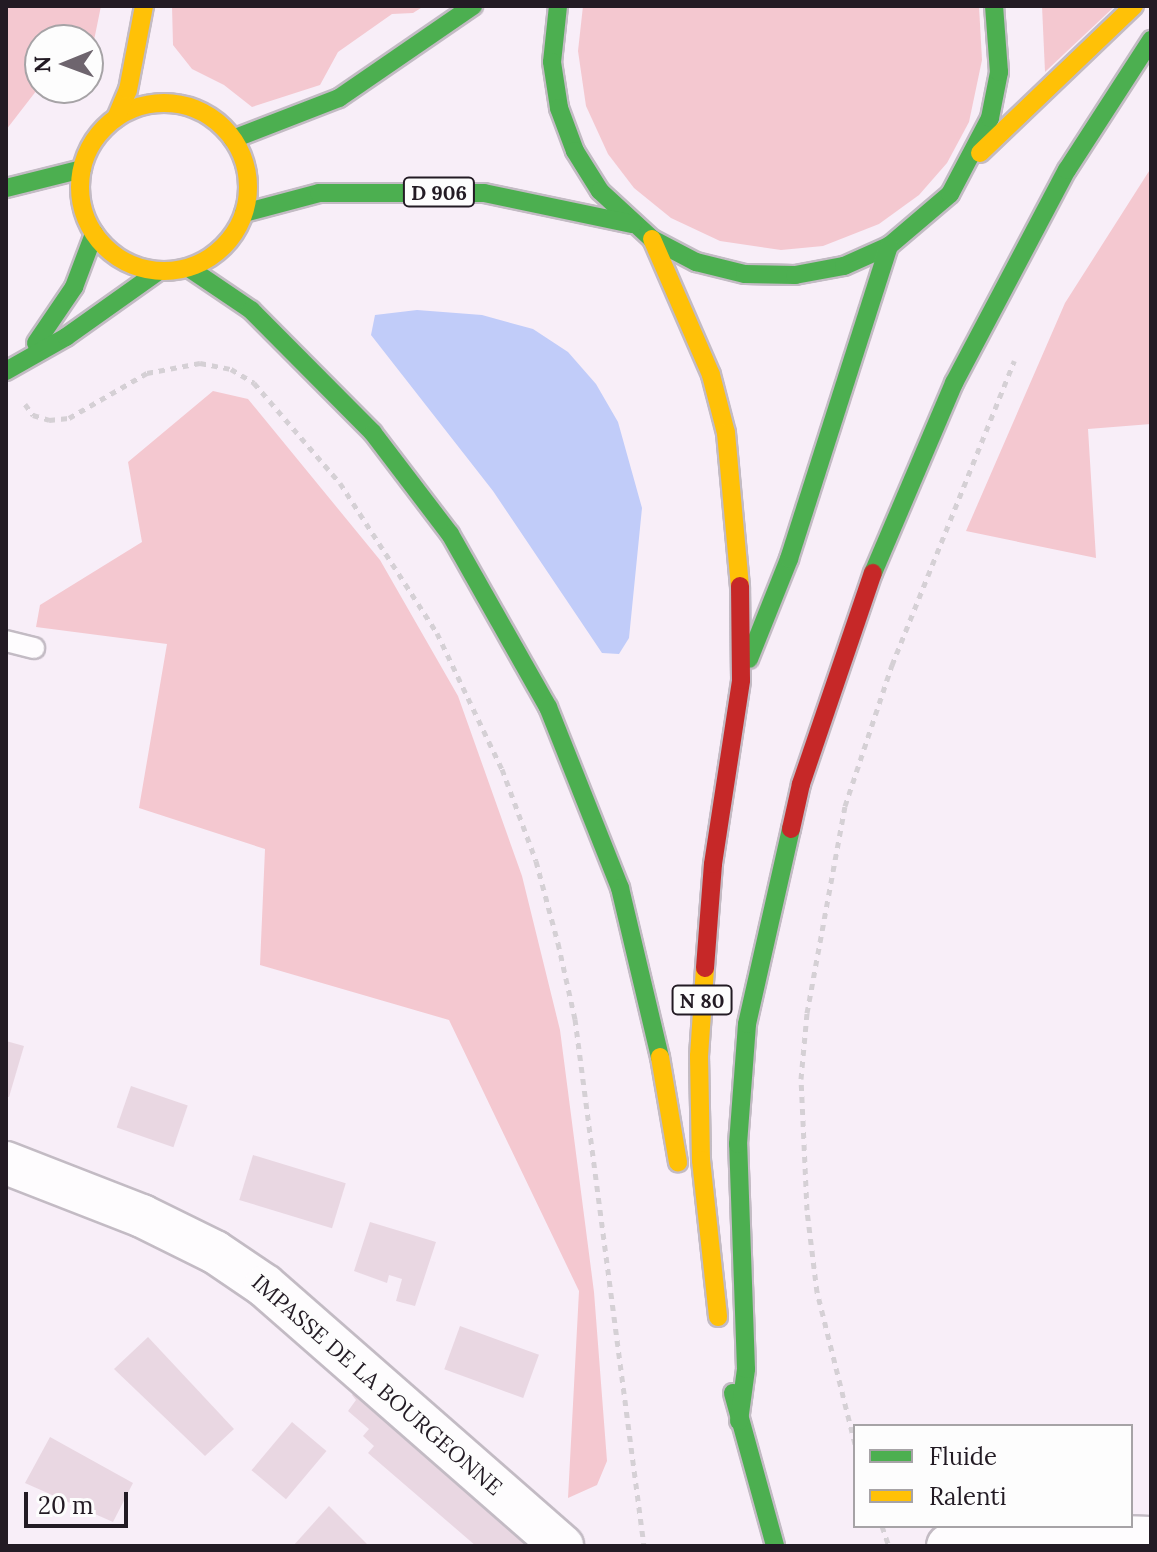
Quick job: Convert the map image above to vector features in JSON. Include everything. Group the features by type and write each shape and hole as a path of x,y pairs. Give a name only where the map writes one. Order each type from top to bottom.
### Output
{"main road":[{"path":"116,118 128,90 144,6"},
{"path":"233,139 339,98 473,6"},
{"path":"558,6 552,62 559,108 575,151 600,191 652,239 696,262 745,274 795,275 844,266 889,246 950,194 972,161 990,118 999,72 994,6"},
{"path":"972,161 1134,6"},
{"path":"739,1421 746,1369 738,1144 747,1024 801,784 882,547 954,383 1067,170 1151,40"},
{"path":"179,104 219,123 233,139 249,188 244,213 232,237 213,256 189,268 159,271 123,260 94,234 81,199 82,169 100,132 116,118 135,108 179,104"},
{"path":"6,188 82,169"},
{"path":"6,188 81,199"},
{"name":"D 906","path":"244,213 319,193 484,193 633,224"},
{"path":"29,356 74,287 94,234"},
{"name":"N 80","path":"652,239 711,375 726,433 740,540 741,680 713,864 699,1056 701,1160 722,1335 739,1421 775,1546"},
{"name":"N 80","path":"741,680 789,559 889,246"},
{"path":"189,268 251,310 373,433 450,534 548,707 620,888 659,1049 682,1184 722,1335"},
{"path":"6,371 159,271"}],"street":[{"name":"IMPASSE DE LA BOURGEONNE","path":"6,1163 142,1216 215,1252 265,1286 562,1546"},
{"path":"948,1546 1005,1533 1151,1538"}],"lane":[{"path":"6,641 34,648"}],"path":[{"path":"853,1436 817,1292 807,1210 801,1079 817,943 845,806 865,744 953,507 1016,357"},
{"path":"15,391 33,415 69,418 159,369 200,363 231,369 254,383 340,483 437,633 502,769 536,861 558,943 575,1019 644,1546"}],"shaded area":[{"path":"6,6 101,6 97,24 24,24 26,104 6,130"},
{"path":"172,6 424,6 413,13 392,14 338,52 320,85 252,107 224,85 192,69 173,45"},
{"path":"583,6 979,6 982,60 969,122 947,163 919,195 879,224 823,246 781,250 720,241 671,218 634,188 608,154 586,106 578,51"},
{"path":"1042,6 1115,6 1045,72"},
{"path":"1151,168 1151,424 1088,429 1096,558 966,531 1065,303"},
{"path":"213,391 248,399 380,560 458,696 522,876 560,1030 594,1292 607,1461 597,1485 568,1498 579,1291 449,1020 260,965 265,849 139,808 167,644 36,627 40,605 142,542 128,462"}],"water":[{"path":"417,310 482,315 533,329 568,352 596,384 618,422 642,508 629,638 619,654 602,653 493,491 371,335 375,315"}],"building":[{"path":"6,1041 24,1046 9,1097 6,1097"},
{"path":"131,1086 188,1106 173,1147 117,1128"},
{"path":"253,1155 346,1183 332,1228 239,1200"},
{"path":"370,1222 436,1242 415,1306 396,1301 402,1279 389,1275 387,1283 354,1271"},
{"path":"460,1326 539,1355 523,1398 444,1369"},
{"path":"148,1337 234,1429 205,1456 114,1369"},
{"path":"357,1388 534,1546 476,1546 368,1453 374,1446 363,1436 369,1429 348,1411 356,1400 352,1395"},
{"path":"292,1422 326,1451 286,1499 252,1470"},
{"path":"50,1437 133,1483 113,1522 25,1483"},
{"path":"329,1506 369,1546 293,1546"}],"traffic: fast":[{"path":"233,139 339,98 473,6"},
{"path":"558,6 552,62 559,108 575,151 600,191 652,239 696,262 745,274 795,275 844,266 889,246 950,194 990,118 999,72 994,6"},
{"path":"873,573 954,383 1067,170 1151,40"},
{"path":"6,188 82,169"},
{"path":"244,213 319,193 484,193 633,224"},
{"path":"36,343 74,287 94,234"},
{"path":"749,659 789,559 889,246"},
{"path":"189,268 251,310 373,433 450,534 548,707 620,888 660,1057"},
{"path":"6,371 66,337 159,271"},
{"path":"739,1421 746,1369 738,1144 747,1024 791,829"},
{"path":"733,1393 775,1546"}],"traffic: slow":[{"path":"116,118 128,90 144,6"},
{"path":"980,153 1134,6"},
{"path":"164,103 196,110 211,117 223,128 234,140 241,155 248,187 241,219 234,234 223,246 211,257 196,264 164,271 132,264 117,257 105,246 94,234 87,219 80,187 87,155 94,140 105,128 117,117 132,110 164,103"},
{"path":"652,239 711,375 726,433 740,586"},
{"path":"705,968 699,1056 701,1160 718,1317"},
{"path":"660,1057 678,1162"}],"traffic: jam":[{"path":"791,829 801,784 873,573"},
{"path":"705,968 713,864 741,680 740,586"}]}
